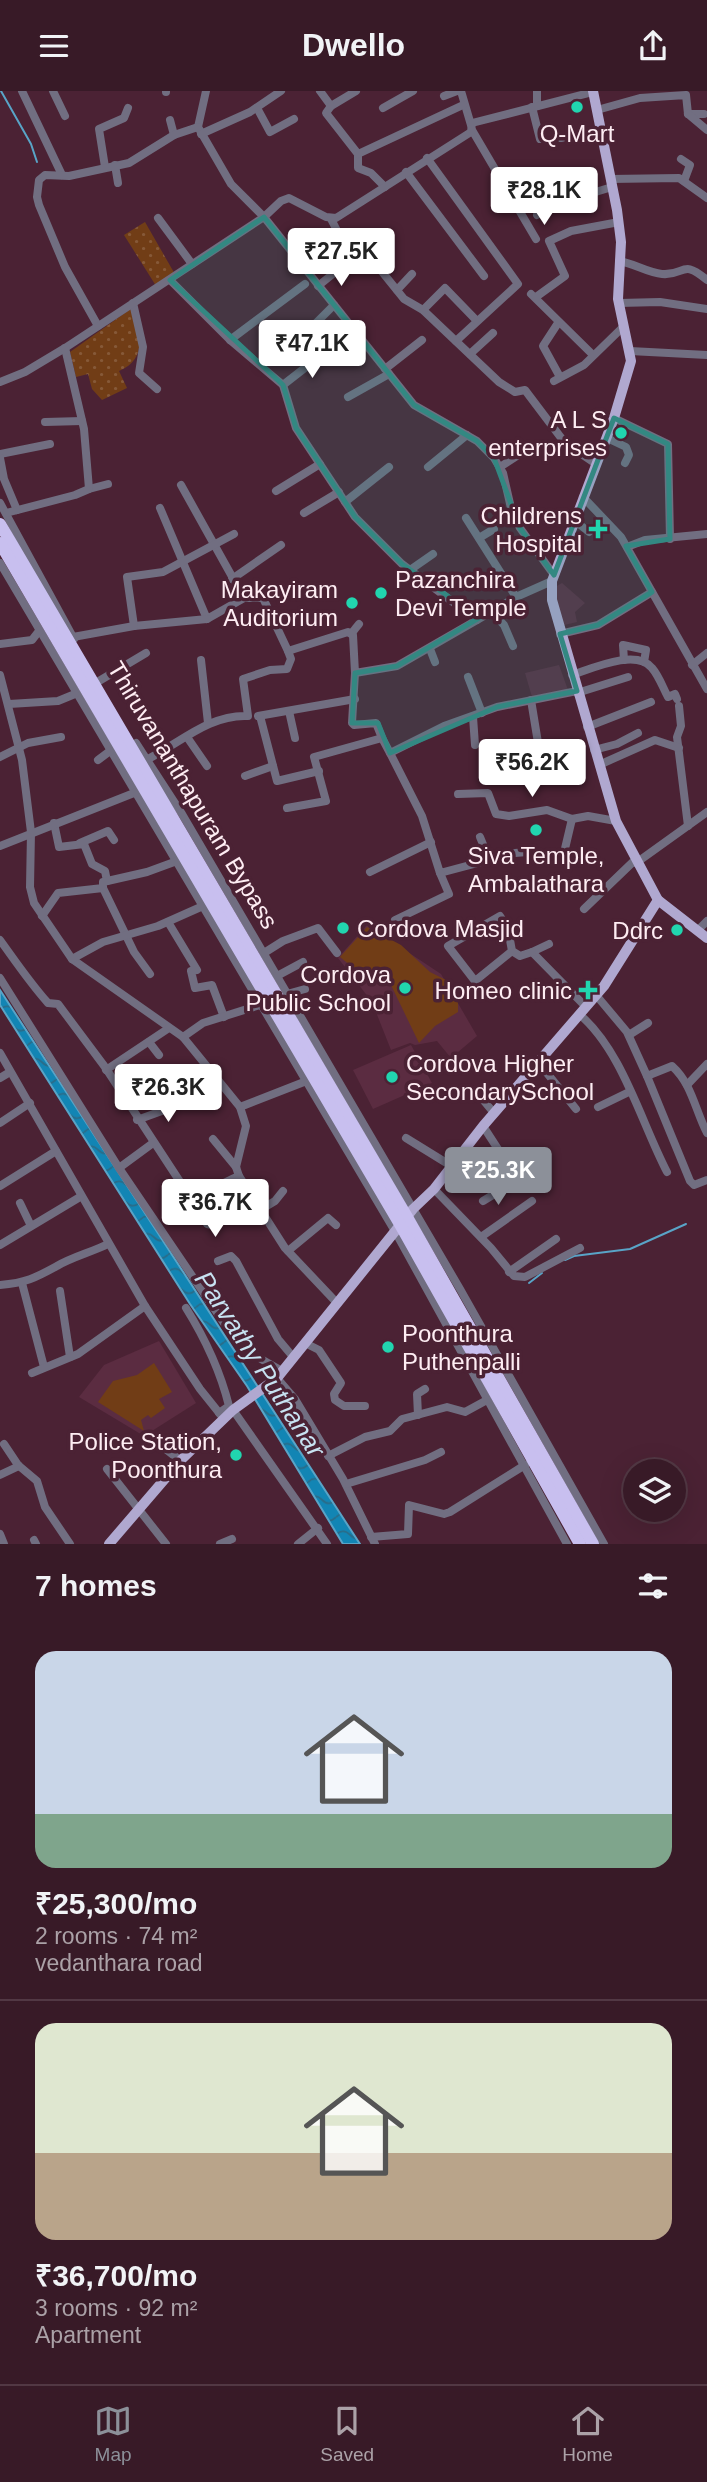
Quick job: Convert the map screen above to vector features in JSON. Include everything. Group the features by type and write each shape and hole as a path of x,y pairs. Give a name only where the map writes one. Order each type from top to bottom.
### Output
{"highway":[{"name":"Thiruvananthapuram Bypass","path":"3,519 404,1221 580,1544"},
{"name":"Thiruvananthapuram Bypass","path":"0,543 593,1544"}],"main road":[{"path":"593,92 619,222 619,303 631,351 625,386 553,578 552,600 616,821 658,900 707,938"},
{"path":"109,1544 222,1416 276,1378 294,1358 363,1269 453,1167 494,1112 596,996 658,900"}],"street":[{"path":"22,91 62,175"},
{"path":"53,91 65,116"},
{"path":"215,91 206,92 199,131 231,184 264,217 414,405 477,441 500,467 520,528 553,578 397,666 355,673"},
{"path":"98,326 65,267 37,197 42,176 130,163 174,135 199,131 257,108 281,91"},
{"path":"320,91 331,106"},
{"path":"356,91 331,106 326,113 358,154 358,168 371,173 385,187"},
{"path":"383,108 413,91"},
{"path":"444,96 459,91 471,128 536,239"},
{"path":"537,91 535,107 540,139"},
{"path":"331,219 385,187 471,128 593,92"},
{"path":"597,110 640,97 687,95 688,114 707,129"},
{"path":"358,154 463,105"},
{"path":"105,167 99,129 124,118 128,107"},
{"path":"257,108 271,132 294,119"},
{"path":"688,114 704,114"},
{"path":"170,120 174,135"},
{"path":"561,138 600,129"},
{"path":"427,158 518,284 456,341"},
{"path":"681,159 690,165 684,181"},
{"path":"114,165 118,183"},
{"path":"406,172 484,277"},
{"path":"537,215 611,183 668,176 684,181 707,198"},
{"path":"0,382 25,372 65,348 289,198 331,219 344,244 354,251 362,247 404,299 424,310 511,391 525,390 565,443 596,464"},
{"path":"159,218 192,264"},
{"path":"593,355 558,323 534,296 565,276 549,241 571,230 619,222"},
{"path":"619,261 660,274 685,266 707,280"},
{"path":"318,286 344,265"},
{"path":"397,290 412,274"},
{"path":"170,280 230,340 283,385 296,428 345,502 385,549 477,620"},
{"path":"230,340 305,284"},
{"path":"424,310 444,288 476,320"},
{"path":"619,303 660,302 707,309"},
{"path":"133,303 143,347 139,373 157,389"},
{"path":"306,333 334,305"},
{"path":"558,323 542,346 557,379 584,365 623,327"},
{"path":"470,354 493,333"},
{"path":"348,397 387,371 422,340"},
{"path":"65,348 82,421 89,489"},
{"path":"631,351 707,355"},
{"path":"283,385 324,353"},
{"path":"614,418 668,443 670,539"},
{"path":"46,422 82,421"},
{"path":"428,467 467,435"},
{"path":"607,437 626,447 629,455 625,463"},
{"path":"17,510 4,479 0,456 50,444"},
{"path":"500,467 517,456"},
{"path":"276,491 320,464"},
{"path":"345,502 389,467"},
{"path":"3,519 17,510 108,484"},
{"path":"181,485 244,598"},
{"path":"304,513 339,492"},
{"path":"583,497 627,547 707,689"},
{"name":"Thiruvananthapuram Bypass","path":"0,503 3,519 146,760 182,814 287,994 404,1221 487,1400 567,1544"},
{"path":"160,508 183,559 193,593 207,619"},
{"path":"466,518 516,597"},
{"path":"575,520 589,532"},
{"path":"479,538 494,529"},
{"path":"134,626 127,577 163,572 234,534"},
{"path":"627,547 645,540 707,534"},
{"path":"232,579 281,545"},
{"path":"410,570 433,554"},
{"name":"Thiruvananthapuram Bypass","path":"0,563 75,694 204,906 304,1082 404,1221 549,1442 604,1544"},
{"path":"560,634 598,625 652,592"},
{"path":"73,637 134,626 207,619 244,598 263,598 291,659 287,669 270,670 243,678 248,716"},
{"path":"491,611 504,625 513,646"},
{"path":"351,634 359,624"},
{"path":"0,644 32,640 39,631"},
{"path":"288,651 341,632 351,634"},
{"path":"351,634 355,645 352,723 376,723 410,787 449,894 395,920"},
{"path":"624,660 623,645 646,650 644,661"},
{"path":"430,649 435,662"},
{"path":"99,681 146,653"},
{"path":"692,665 707,653"},
{"path":"201,660 208,723"},
{"path":"572,675 624,660 644,661 651,667 668,697 675,694 678,703 678,748 688,826"},
{"path":"0,675 19,749 30,832 31,894 42,916 72,959 183,1037 240,1107 246,1126 238,1172"},
{"path":"468,677 478,715 475,745"},
{"path":"390,753 444,726 478,715 628,677"},
{"path":"6,703 58,701 75,694"},
{"path":"146,760 208,723 234,715 260,716 355,699"},
{"path":"531,700 541,761"},
{"path":"587,727 651,702"},
{"path":"289,711 295,738"},
{"path":"260,716 277,781 319,771"},
{"path":"594,750 617,744 638,733"},
{"path":"0,757 28,743 61,737"},
{"path":"187,737 206,767"},
{"path":"287,808 326,801 314,757 382,738"},
{"path":"599,765 655,740 678,748"},
{"path":"97,760 110,751"},
{"path":"245,776 273,766"},
{"path":"0,846 134,793"},
{"path":"458,794 488,793 496,814 509,816 547,810 572,820 588,816 616,821"},
{"path":"584,909 636,862 707,812"},
{"path":"440,873 525,852 532,857 563,857 572,820"},
{"path":"54,823 59,847 80,843 108,831 114,839"},
{"path":"480,837 489,859"},
{"path":"370,872 431,842"},
{"path":"80,843 88,847 92,864 105,871 105,885 134,952 150,974"},
{"path":"42,916 51,908 58,893 105,885 177,861"},
{"path":"72,959 91,947 168,922 204,906"},
{"path":"512,951 475,981 448,946 500,916 512,951 520,956 549,944"},
{"path":"698,930 707,921"},
{"path":"168,922 197,970 191,971 195,988 212,985 224,1017"},
{"path":"264,953 283,941 318,928 337,953"},
{"path":"0,940 19,969 29,977 48,1003 58,1004 106,1070 190,1197 196,1197 238,1172"},
{"path":"532,952 582,1010 598,1034 667,1172"},
{"path":"277,976 303,962"},
{"path":"0,978 119,1168 223,1323 295,1399 346,1484 373,1541 408,1534 409,1505 444,1514 450,1512 525,1465"},
{"path":"287,994 305,989"},
{"path":"596,996 629,1035 690,1181 694,1185 707,1180"},
{"path":"183,1037 203,1023 260,1005"},
{"path":"629,1035 648,1023"},
{"path":"106,1070 169,1028"},
{"path":"149,1042 159,1055"},
{"path":"0,1053 145,1306 222,1416 229,1406 223,1381 205,1340 186,1308"},
{"path":"538,1062 576,1109"},
{"path":"687,1084 707,1064"},
{"path":"647,1076 672,1066 687,1084 707,1133"},
{"path":"0,1078 10,1072"},
{"path":"240,1107 304,1082"},
{"path":"598,1107 629,1092"},
{"path":"478,1095 494,1112"},
{"path":"137,1120 170,1108 178,1099"},
{"path":"0,1123 30,1103"},
{"path":"483,1126 516,1177 514,1182 484,1201"},
{"path":"406,1137 453,1167"},
{"path":"212,1139 238,1172 253,1200 288,1251 337,1303"},
{"path":"119,1168 153,1143"},
{"path":"0,1186 56,1151"},
{"path":"434,1189 481,1237 509,1272 519,1278 580,1248"},
{"path":"260,1210 275,1201 283,1191"},
{"path":"0,1245 80,1196"},
{"path":"196,1197 207,1224 212,1225 253,1200"},
{"path":"481,1237 532,1201"},
{"path":"20,1203 31,1226"},
{"path":"288,1251 328,1218 336,1226"},
{"path":"509,1272 556,1239"},
{"path":"0,1285 22,1283 108,1244"},
{"path":"218,1261 231,1256 236,1261 278,1339 294,1358"},
{"path":"22,1283 44,1367"},
{"path":"60,1291 70,1357"},
{"path":"32,1373 70,1357 107,1335 145,1306"},
{"path":"305,1343 319,1350 341,1383 334,1394 335,1400 344,1406 365,1406"},
{"path":"418,1415 416,1394 425,1389"},
{"path":"328,1456 365,1437 390,1431 400,1420 453,1406 465,1412 487,1400"},
{"path":"233,1410 327,1544"},
{"path":"149,1436 181,1461"},
{"path":"4,1444 19,1466 37,1481 45,1507 70,1544"},
{"path":"346,1484 425,1460 440,1452"},
{"path":"0,1475 19,1466"},
{"path":"107,1469 166,1544"},
{"path":"298,1544 318,1528"},
{"path":"220,1544 232,1539"}],"highlighted area":[{"path":"264,217 414,405 477,441 494,458 520,528 554,575 614,418 668,444 670,539 626,546 652,592 598,625 560,634 577,691 497,707 390,753 378,723 352,723 355,673 397,666 479,618 402,564 355,517 296,428 283,385 170,280"}],"shaded area":[{"path":"145,222 176,276 158,289 124,235"},
{"path":"132,308 139,344 135,359 119,371 127,388 102,400 92,389 88,374 76,377 70,352"},
{"path":"562,583 585,603 575,612 577,622 560,626 555,587"},
{"path":"559,665 568,690 532,697 525,673"},
{"name":"Cordova Public School","path":"367,925 441,974 477,1036 451,1058 437,1041 415,1045 410,1043 391,1050 372,1002 338,958"},
{"name":"Cordova Public School","path":"367,927 401,945 430,972 448,981 458,1003 458,1012 435,1026 419,1043 390,983 368,980 340,957"},
{"name":"Cordova Higher SecondarySchool","path":"411,1045 432,1083 373,1109 353,1070"},
{"path":"159,1341 196,1403 144,1436 79,1397 104,1365"},
{"path":"154,1363 172,1392 159,1399 165,1408 151,1418 148,1415 141,1420 144,1431 98,1402 113,1381 137,1375"}],"water":[{"path":"0,990 360,1544 343,1544 247,1386 190,1304 0,1005"}],"waterway":[{"path":"1,91 31,144 37,162"},
{"path":"565,1260 574,1256 630,1249 686,1224"},
{"path":"529,1283 542,1273"}],"place":[{"name":"Q-Mart","path":"577,107"},
{"name":"A L S enterprises","path":"621,433"},
{"name":"Childrens Hospital","path":"598,529"},
{"name":"Pazanchira Devi Temple","path":"381,593"},
{"name":"Makayiram Auditorium","path":"352,603"},
{"name":"Siva Temple, Ambalathara","path":"536,830"},
{"name":"Cordova Masjid","path":"343,928"},
{"name":"Ddrc","path":"677,930"},
{"name":"Cordova Public School","path":"405,988"},
{"name":"Homeo clinic","path":"588,990"},
{"name":"Cordova Higher SecondarySchool","path":"392,1077"},
{"name":"Poonthura Puthenpalli","path":"388,1347"},
{"name":"Police Station, Poonthura","path":"236,1455"}],"water label":[{"name":"Parvathy Puthanar","path":"260,1364"}]}
